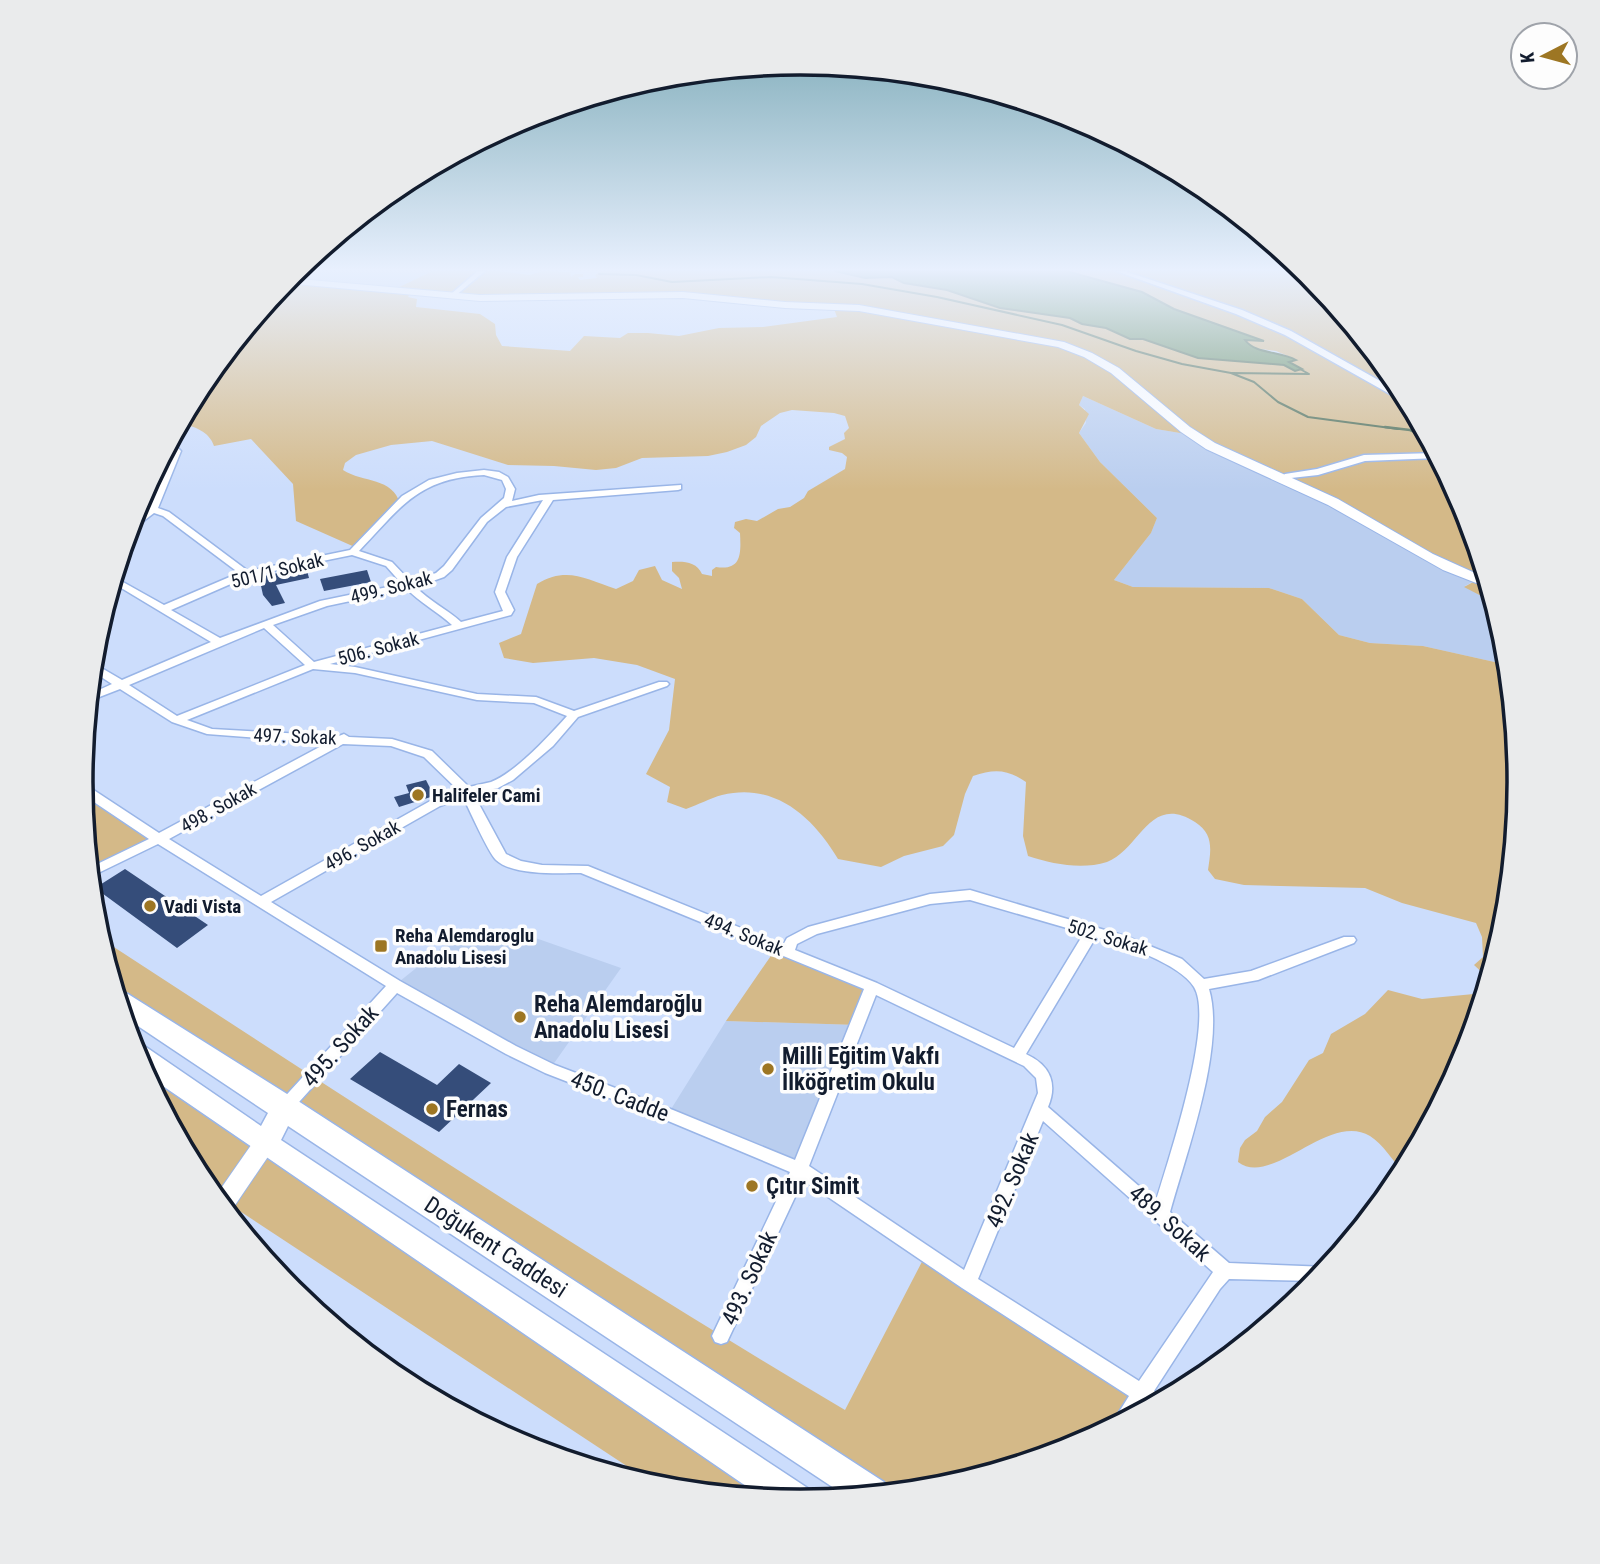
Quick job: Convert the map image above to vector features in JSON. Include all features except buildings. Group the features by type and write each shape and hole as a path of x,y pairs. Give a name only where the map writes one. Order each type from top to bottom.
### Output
{"main road":[{"name":"Doğukent Caddesi","path":"131,1009 285,1107 860,1486"},
{"name":"Doğukent Caddesi","path":"153,1065 778,1488"},
{"path":"266,1142 285,1107"}],"street":[{"path":"1057,344 1087,353 1130,382 1192,435 1231,457 1333,502 1434,561 1477,579"},
{"path":"1308,344 1388,389"},
{"path":"146,514 153,509 176,450"},
{"path":"1283,480 1288,476 1318,472 1363,458 1427,456"},
{"path":"353,552 410,495 423,485 441,479 476,473 506,478 511,492 503,505"},
{"name":"499. Sokak","path":"99,693 219,642 324,603 409,586 440,575 479,525 503,505 522,499 678,487"},
{"path":"459,626 507,613 509,610 500,592 512,557 550,497"},
{"path":"153,509 166,514 246,574"},
{"name":"506. Sokak","path":"353,552 389,564 409,586 459,626"},
{"name":"501/1 Sokak","path":"164,609 246,574 353,552"},
{"path":"122,584 219,642"},
{"path":"265,624 312,666 355,670 477,697 536,699 574,715 663,684"},
{"name":"506. Sokak","path":"176,720 312,666 459,626"},
{"name":"497. Sokak","path":"102,672 192,728 211,732 392,743 428,754 466,791"},
{"name":"496. Sokak","path":"261,902 436,803 466,791 494,785 509,777 550,743 574,715"},
{"name":"498. Sokak","path":"99,869 159,839 344,738"},
{"name":"494. Sokak","path":"466,791 501,857 518,865 542,869 583,869 787,951 1018,1055 1043,1076"},
{"name":"450. Cadde","path":"94,796 395,985 511,1050 550,1069 800,1169 968,1282 1148,1397"},
{"name":"502. Sokak","path":"787,951 792,941 813,930 952,895 970,895 1161,954 1191,974 1201,985"},
{"path":"1018,1055 1092,932"},
{"path":"1161,1213 1199,1079 1206,1003 1201,985 1253,976 1349,940"},
{"name":"495. Sokak","path":"285,1107 395,985"},
{"name":"493. Sokak","path":"721,1336 800,1169 872,987"},
{"name":"492. Sokak","path":"968,1282 1041,1110 1046,1093 1043,1076"},
{"name":"489. Sokak","path":"1041,1110 1224,1271 1308,1273"},
{"path":"228,1197 266,1142"},
{"path":"1132,1405 1224,1271"}],"shaded area":[{"path":"246,344 501,344 570,351 577,344 1157,344 1198,358 1276,364 1300,369 1288,360 1295,359 1276,351 1254,348 1249,344 1354,344 1388,389 1434,469 1453,512 1482,596 1464,587 1475,581 1384,530 1192,435 1156,429 1083,396 1079,405 1089,414 1079,433 1100,462 1157,518 1151,533 1114,580 1133,587 1269,588 1302,599 1339,635 1370,643 1423,646 1496,662 1505,736 1505,828 1501,874 1481,971 1474,965 1483,957 1482,937 1476,923 1402,903 1365,888 1244,885 1215,879 1208,870 1208,837 1195,822 1179,815 1166,814 1156,819 1118,856 1107,862 1087,866 1067,865 1028,856 1023,836 1026,782 1006,773 994,771 973,776 954,835 943,846 904,856 881,867 838,859 817,829 790,806 775,798 741,792 718,796 686,809 667,802 670,787 646,774 669,730 675,679 637,665 594,658 533,663 504,658 499,643 521,634 537,584 548,579 576,576 616,589 633,581 639,570 655,566 662,580 682,589 679,578 672,571 672,562 690,563 702,574 712,576 712,570 716,567 731,566 740,554 740,533 734,528 735,522 746,519 757,521 778,509 790,507 804,498 808,491 845,469 847,457 829,450 829,447 845,439 844,433 849,428 845,416 792,410 780,413 761,426 756,437 746,445 727,452 708,456 642,458 616,468 596,470 508,465 432,441 391,445 356,455 345,463 343,470 391,489 400,504 357,548 296,521 293,484 251,439 214,446 205,433 190,426 212,389"},
{"path":"1157,344 1248,344 1296,360 1289,362 1302,369 1295,371 1284,365 1198,358"},
{"path":"1083,396 1156,429 1192,435 1476,580 1465,586 1482,596 1496,662 1423,646 1370,643 1339,635 1302,599 1269,588 1133,587 1114,580 1151,533 1157,518 1100,462 1079,433 1086,423 1085,409 1079,405"},
{"path":"94,796 159,839 99,869"},
{"name":"Reha Alemdaroğlu Anadolu Lisesi","path":"527,935 621,968 550,1069 395,985 450,941"},
{"path":"113,946 563,1237 845,1410 926,1254 1140,1392 1132,1405 1113,1416 1027,1451 938,1475 861,1486 131,1009"},
{"path":"777,947 872,987 858,1025 726,1021"},
{"path":"1388,990 1422,999 1474,994 1434,1095 1395,1163 1375,1139 1354,1131 1337,1133 1319,1140 1267,1165 1252,1167 1238,1162 1240,1148 1245,1140 1257,1131 1265,1117 1282,1102 1309,1060 1323,1053 1331,1034 1365,1014"},
{"name":"Milli Eğitim Vakfı İlköğretim Okulu","path":"726,1021 858,1025 800,1169 668,1114"},
{"path":"153,1065 778,1488 708,1483 629,1468 237,1209 188,1135"}],"waterway":[{"path":"1116,344 1182,364 1231,373 1254,382 1278,402 1308,417 1398,429"},
{"path":"1232,373 1309,374 1300,369"},
{"path":"1385,427 1413,431"}],"place":[{"name":"Halifeler Cami","path":"418,795"},
{"name":"Vadi Vista","path":"150,906"},
{"name":"Reha Alemdaroglu Anadolu Lisesi","path":"381,946"},
{"name":"Reha Alemdaroğlu Anadolu Lisesi","path":"520,1017"},
{"name":"Milli Eğitim Vakfı İlköğretim Okulu","path":"768,1069"},
{"name":"Fernas","path":"432,1109"},
{"name":"Çıtır Simit","path":"752,1186"}]}
